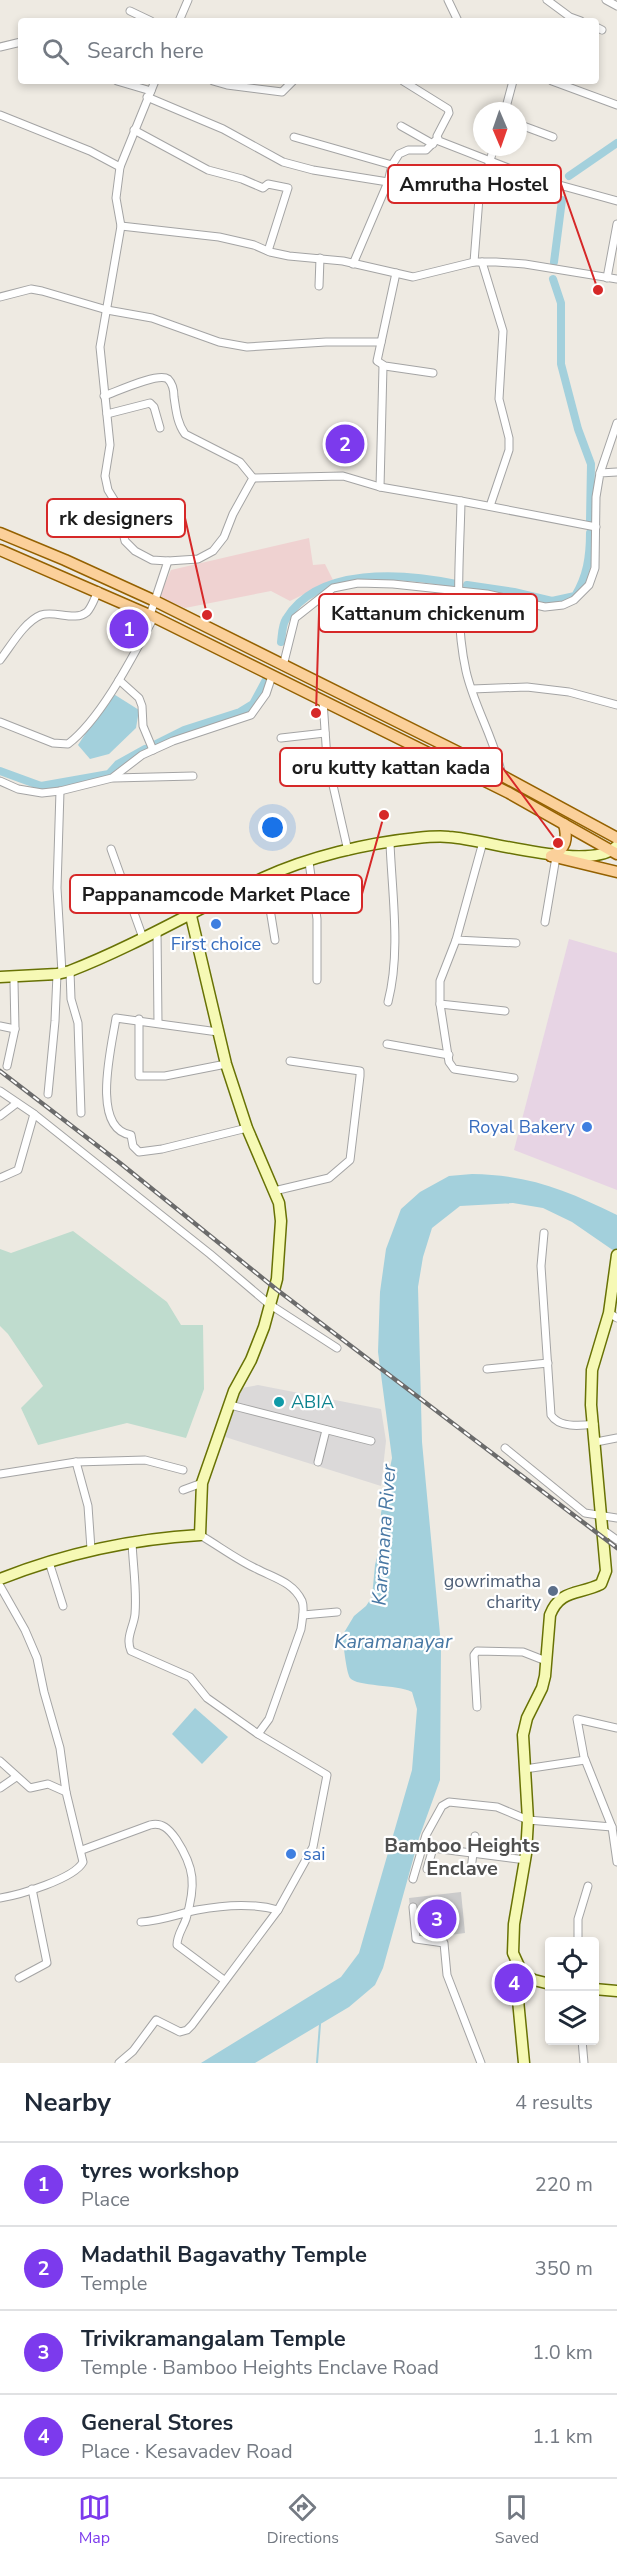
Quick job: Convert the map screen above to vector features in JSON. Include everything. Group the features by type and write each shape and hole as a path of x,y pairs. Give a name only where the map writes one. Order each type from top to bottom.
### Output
{"main road":[{"path":"0,533 155,601 502,776 617,838"},
{"path":"0,550 152,616 616,852"},
{"path":"554,857 565,843 567,834 564,824"},
{"path":"554,857 614,871"}],"street":[{"path":"180,18 188,0"},
{"path":"448,0 457,18"},
{"path":"547,0 573,18"},
{"path":"606,0 617,6"},
{"path":"130,11 145,18"},
{"path":"0,47 18,43"},
{"path":"124,84 223,129 283,162 313,170 388,182"},
{"path":"154,84 120,167 116,198 121,226 100,346 110,445 105,476 108,490 124,516 125,541 135,550 152,560 198,559 213,551 224,537 233,514 253,478"},
{"path":"224,84 282,92 290,84"},
{"path":"255,88 259,84"},
{"path":"353,264 388,182 392,165 399,154 404,151 426,150 435,141 449,113 448,109 408,84"},
{"path":"507,102 512,84"},
{"path":"560,84 617,105"},
{"path":"0,115 90,151 120,167"},
{"path":"401,126 534,178 617,201"},
{"path":"527,127 553,137"},
{"path":"134,130 208,170 263,188 268,184 288,188 268,251"},
{"path":"294,136 392,165"},
{"path":"490,506 509,450 509,438 499,399 503,331 478,262 479,198 491,156"},
{"path":"607,278 617,224"},
{"path":"121,226 219,237 289,256 320,258 381,268 413,277 478,262 525,264 617,279"},
{"path":"319,286 320,258"},
{"path":"396,273 377,361 383,366 433,373"},
{"path":"0,297 31,290 42,291 107,310 152,318 219,342 247,346 381,342"},
{"path":"380,487 383,366"},
{"path":"104,396 162,376 173,387 180,426 185,434 240,462 253,478"},
{"path":"107,414 150,403 154,407 160,428"},
{"path":"283,666 295,618 333,588 358,583 381,583 460,590 545,607 564,605 574,600 589,585 595,568 596,496 600,473 617,423"},
{"path":"600,473 617,472"},
{"path":"253,478 343,476 380,487 596,527"},
{"path":"461,501 460,635 472,689 495,747 502,776"},
{"path":"0,722 53,743 68,744 87,725 119,680 152,616 168,561"},
{"path":"0,660 23,630 37,617 54,613 81,615 88,611 98,591"},
{"path":"112,778 153,750 251,715 266,694 272,676"},
{"path":"119,680 139,698 145,734 153,750"},
{"path":"472,689 527,687 569,692 617,705"},
{"path":"323,701 327,759 348,851"},
{"path":"281,738 325,733"},
{"path":"0,780 18,789 42,793 60,791 112,778 194,776"},
{"path":"60,791 57,888 63,973 78,1023 81,1113"},
{"path":"0,977 63,973 157,932 265,878 348,851 417,838 449,837 554,857 616,852 614,871"},
{"path":"483,842 456,940 440,981 440,1004 448,1055 453,1069 514,1078"},
{"path":"388,1002 392,987 394,938 390,843"},
{"path":"111,849 143,938"},
{"path":"545,922 554,857"},
{"path":"309,862 317,919 317,980"},
{"path":"265,878 275,940"},
{"path":"191,916 226,1064 247,1128 279,1203 280,1245 277,1279 255,1349 234,1391 202,1483 200,1535"},
{"path":"157,932 158,1023"},
{"path":"456,940 516,943"},
{"path":"48,1094 55,1021 63,973"},
{"path":"7,1066 15,1029 14,982"},
{"path":"440,1004 505,1011"},
{"path":"218,1032 139,1019 116,1018 106,1082 108,1110 114,1128 123,1134 130,1135 133,1146 139,1152 162,1149 247,1128"},
{"path":"139,1019 139,1076 165,1076 226,1064"},
{"path":"0,1026 15,1029"},
{"path":"387,1044 448,1055"},
{"path":"274,1191 329,1178 350,1160 360,1071 290,1061"},
{"path":"0,1091 34,1114 269,1304 337,1347"},
{"path":"0,1116 17,1103"},
{"path":"0,1178 18,1170 34,1114"},
{"path":"544,1233 541,1266 551,1414 554,1420 561,1423 580,1426 594,1424"},
{"path":"524,2063 518,2000 523,1975 513,1953 513,1932 526,1860 528,1820 523,1735 527,1718 542,1688 550,1615 554,1606 560,1598 601,1584 606,1571 603,1530 599,1516 596,1442 591,1405 592,1370 613,1316 616,1258"},
{"path":"487,1369 548,1363"},
{"path":"230,1405 371,1441"},
{"path":"318,1462 326,1430"},
{"path":"596,1442 617,1438"},
{"path":"505,1448 585,1513 617,1518"},
{"path":"0,1474 76,1462 145,1460 183,1470"},
{"path":"76,1462 88,1506 91,1549"},
{"path":"183,1490 202,1483"},
{"path":"603,1530 617,1540"},
{"path":"0,1579 91,1549 200,1535 257,1569 279,1578 293,1588 303,1602 303,1615 269,1719 258,1734"},
{"path":"119,2063 133,2051 156,2020 180,2032 187,2030 278,1910 312,1847 327,1775 258,1734 207,1698 190,1677 131,1651 129,1646 135,1617 132,1542"},
{"path":"50,1562 63,1606"},
{"path":"0,1586 25,1630 37,1658 60,1748 66,1792 82,1850 83,1862 77,1869 32,1888 0,1898"},
{"path":"303,1615 337,1612"},
{"path":"477,1707 474,1655 477,1651 523,1652 546,1661"},
{"path":"617,1728 577,1719 585,1760 612,1827 617,1862"},
{"path":"525,1769 585,1760"},
{"path":"0,1761 30,1788 48,1784 66,1792"},
{"path":"0,1788 16,1777"},
{"path":"413,1879 422,1846 442,1806 449,1802 497,1808 528,1820 612,1827"},
{"path":"82,1850 141,1827 161,1824 174,1837 191,1868 193,1889 177,1945 224,1980"},
{"path":"471,1870 475,1836"},
{"path":"422,1846 526,1860"},
{"path":"433,1848 427,1869 444,1870"},
{"path":"579,1937 578,1918 588,1886"},
{"path":"20,1978 47,1963 32,1888"},
{"path":"141,1922 237,1906 263,1906 278,1910"},
{"path":"413,1907 416,1939 444,1944 447,1975 481,2063"},
{"path":"523,1975 545,1983"},
{"path":"599,1989 617,1991"},
{"path":"582,2045 584,2063"}],"shaded area":[{"path":"309,538 313,565 325,564 333,580 290,601 271,591 185,608 159,597 171,570"},
{"path":"569,939 617,953 617,1190 514,1150"},
{"path":"258,1385 381,1409 386,1441 381,1486 222,1436 242,1388"},
{"path":"461,1892 465,1933 413,1940 409,1898"}],"green space":[{"path":"73,1231 167,1302 181,1325 203,1325 204,1389 186,1438 127,1423 38,1445 21,1408 43,1386 8,1334 0,1326 0,1249 11,1253"}],"water":[{"path":"112,693 139,710 136,728 109,754 90,759 78,745"},
{"name":"Karamanayar","path":"472,1174 512,1177 530,1181 564,1191 617,1215 617,1253 572,1222 543,1208 513,1203 460,1206 432,1228 423,1257 418,1287 422,1442 441,1645 440,1780 419,1838 383,1968 375,1985 349,2007 255,2063 201,2063 341,1977 359,1953 412,1770 417,1709 412,1692 361,1683 350,1678 342,1636 354,1616 366,1606 372,1597 375,1565 380,1545 381,1513 392,1458 378,1352 380,1292 386,1249 401,1209 420,1192 449,1176"},
{"path":"195,1708 228,1737 202,1764 172,1734"}],"waterway":[{"path":"569,176 617,143"},
{"path":"554,262 562,200"},
{"path":"553,279 561,303 561,364 578,429 591,464 590,521"},
{"path":"467,585 514,592 552,601 575,596 587,566 590,533"},
{"path":"281,642 285,621 300,602 319,590 340,582 388,576 412,577 456,584"},
{"path":"156,744 184,730 240,712 253,704 267,678"},
{"path":"0,771 41,786 109,774 118,764 145,749"},
{"path":"317,2063 320,2024"}],"railway":[{"path":"0,1071 120,1163 276,1289 617,1548"}],"place":[{"name":"Amrutha Hostel","path":"598,290"},
{"name":"Madathil Bagavathy Temple","path":"345,444"},
{"name":"rk designers","path":"207,615"},
{"name":"tyres workshop","path":"129,629"},
{"name":"Kattanum chickenum","path":"316,713"},
{"name":"Pappanamcode Market Place","path":"384,815"},
{"name":"oru kutty kattan kada","path":"558,843"},
{"name":"First choice","path":"216,924"},
{"name":"Royal Bakery","path":"587,1127"},
{"name":"ABIA","path":"279,1402"},
{"name":"gowrimatha charity","path":"553,1591"},
{"name":"sai","path":"291,1854"},
{"name":"Trivikramangalam Temple","path":"437,1919"},
{"name":"General Stores","path":"514,1983"}],"district":[{"name":"Bamboo Heights Enclave","path":"462,1856"}],"water label":[{"name":"Karamana River","path":"384,1535"}]}
